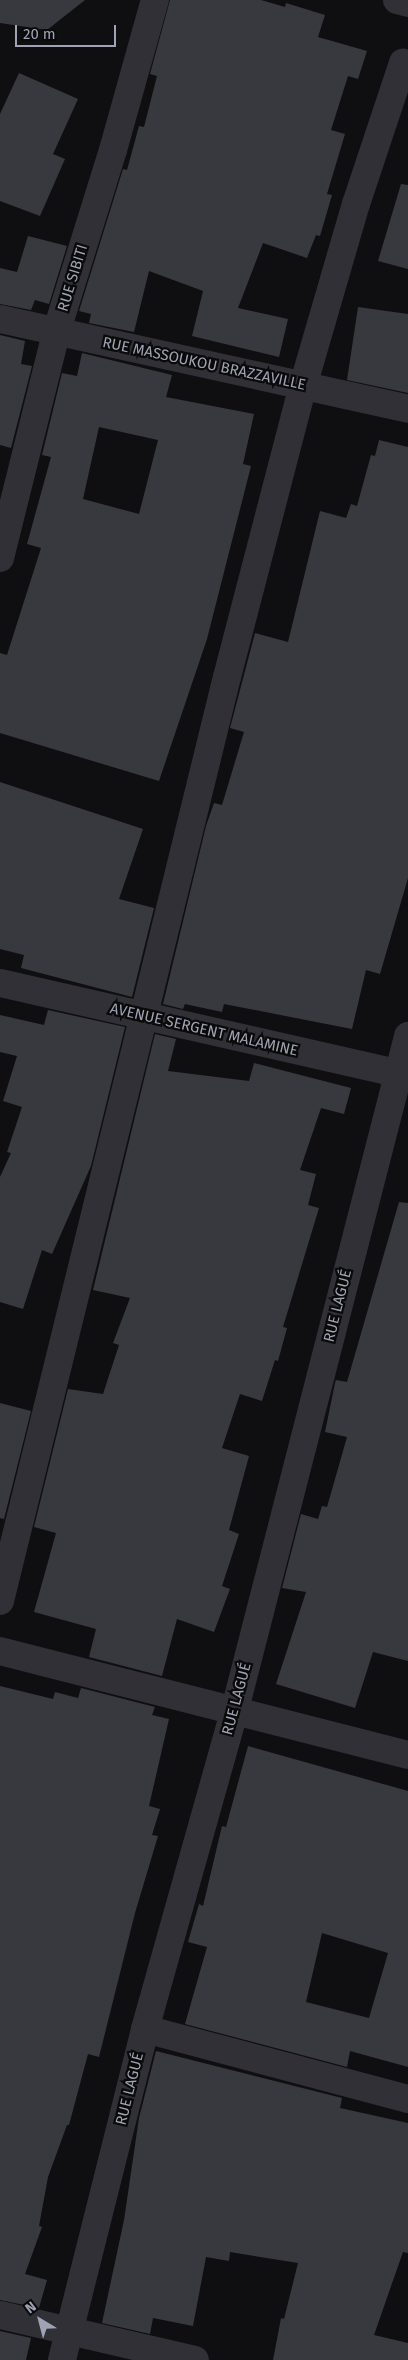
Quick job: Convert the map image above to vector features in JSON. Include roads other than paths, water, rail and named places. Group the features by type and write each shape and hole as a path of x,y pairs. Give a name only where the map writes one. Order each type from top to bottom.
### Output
{"street":[{"name":"RUE SIBITI","path":"0,558 56,333 113,150 154,0"},
{"path":"397,0 408,3"},
{"path":"0,1601 146,1017 227,678 303,386 356,204 404,63"},
{"name":"RUE MASSOUKOU BRAZZAVILLE","path":"0,319 56,333 408,409"},
{"name":"AVENUE SERGENT MALAMINE","path":"0,983 403,1074"},
{"name":"RUE LAGUÉ","path":"62,2360 145,2029 235,1709 403,1074 408,1036"},
{"path":"0,1651 235,1709 408,1755"},
{"path":"145,2029 408,2099"},
{"path":"0,2315 195,2360"}]}
